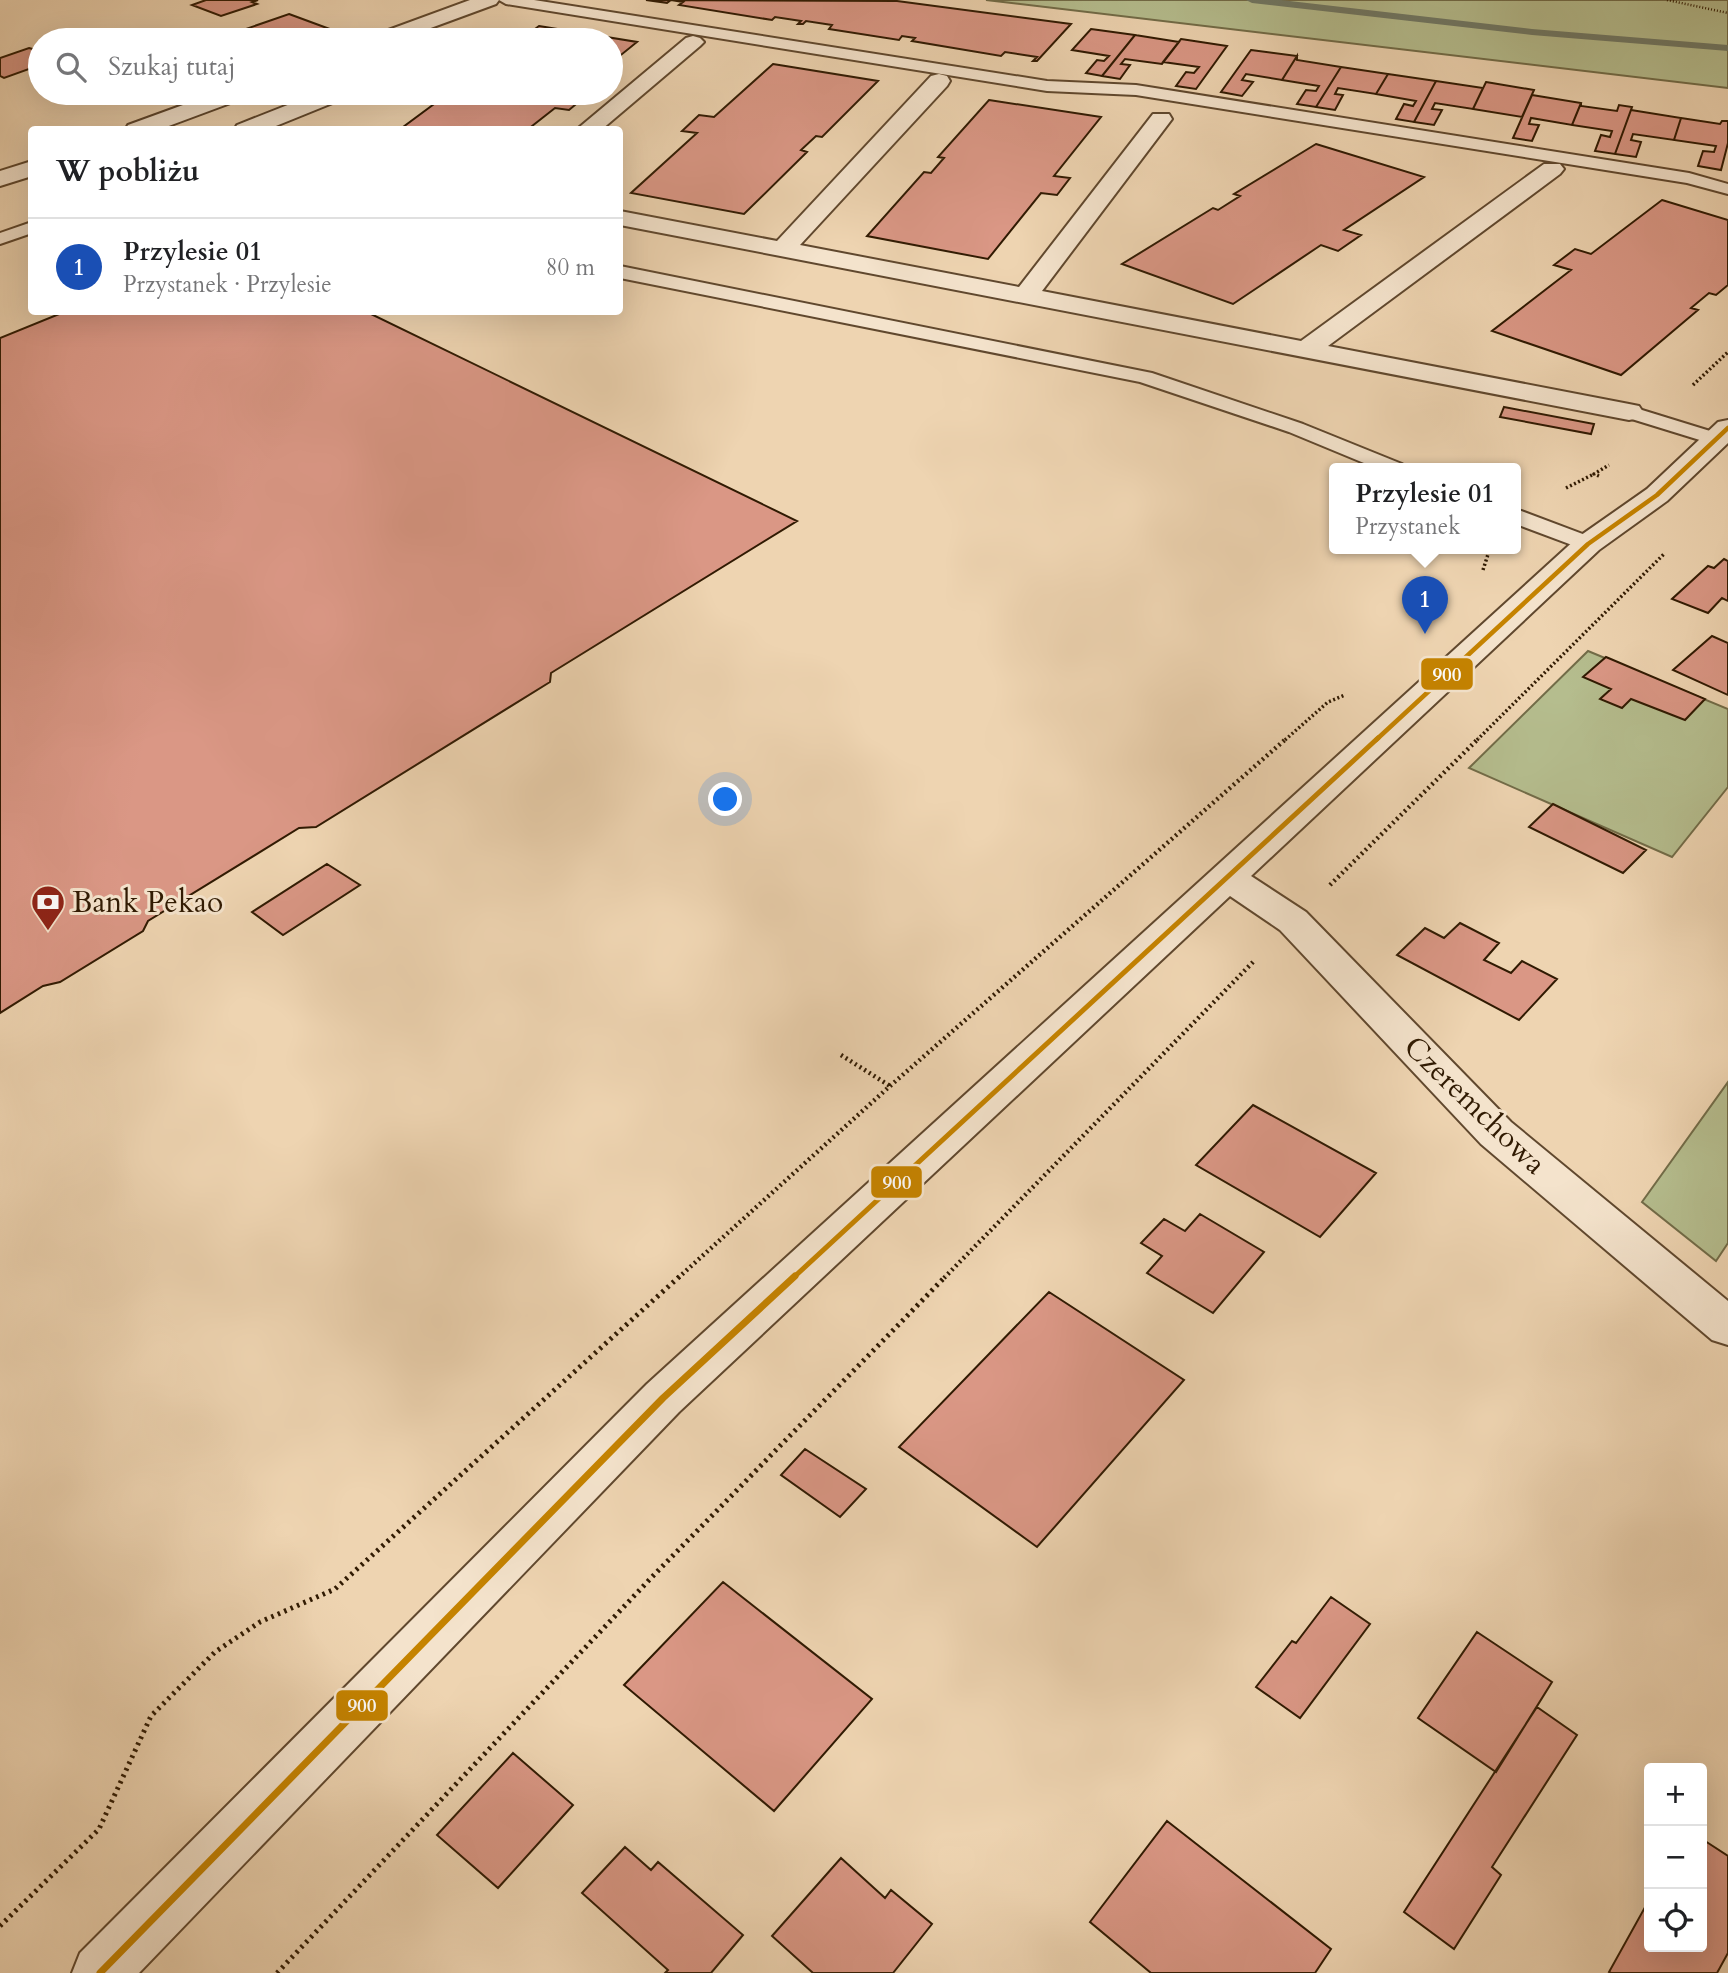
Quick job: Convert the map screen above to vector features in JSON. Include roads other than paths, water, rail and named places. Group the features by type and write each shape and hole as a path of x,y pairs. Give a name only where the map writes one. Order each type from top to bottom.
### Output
{"street":[{"path":"412,28 489,0"},
{"path":"623,100 693,42"},
{"path":"783,249 939,81"},
{"path":"146,126 203,105"},
{"path":"255,126 307,105"},
{"path":"592,126 617,105"},
{"path":"1026,295 1161,119"},
{"path":"0,179 28,169"},
{"path":"1306,350 1552,169"},
{"path":"623,219 1629,412"},
{"path":"100,1973 663,1398 1588,544 1657,495 1722,433"},
{"name":"Czeremchowa","path":"1228,878 1293,921 1496,1133 1728,1326"}],"lane":[{"path":"506,0 1047,86 1150,92 1689,177 1728,189"},
{"path":"0,239 28,228"},
{"path":"623,273 1145,377 1296,428 1383,463"},
{"path":"1629,412 1722,433"},
{"path":"1521,518 1588,544"}],"waterway":[{"path":"1252,0 1532,32 1728,48"}],"place":[{"name":"Przylesie 01","path":"1425,634"},
{"name":"Bank Pekao","path":"48,932"}]}
